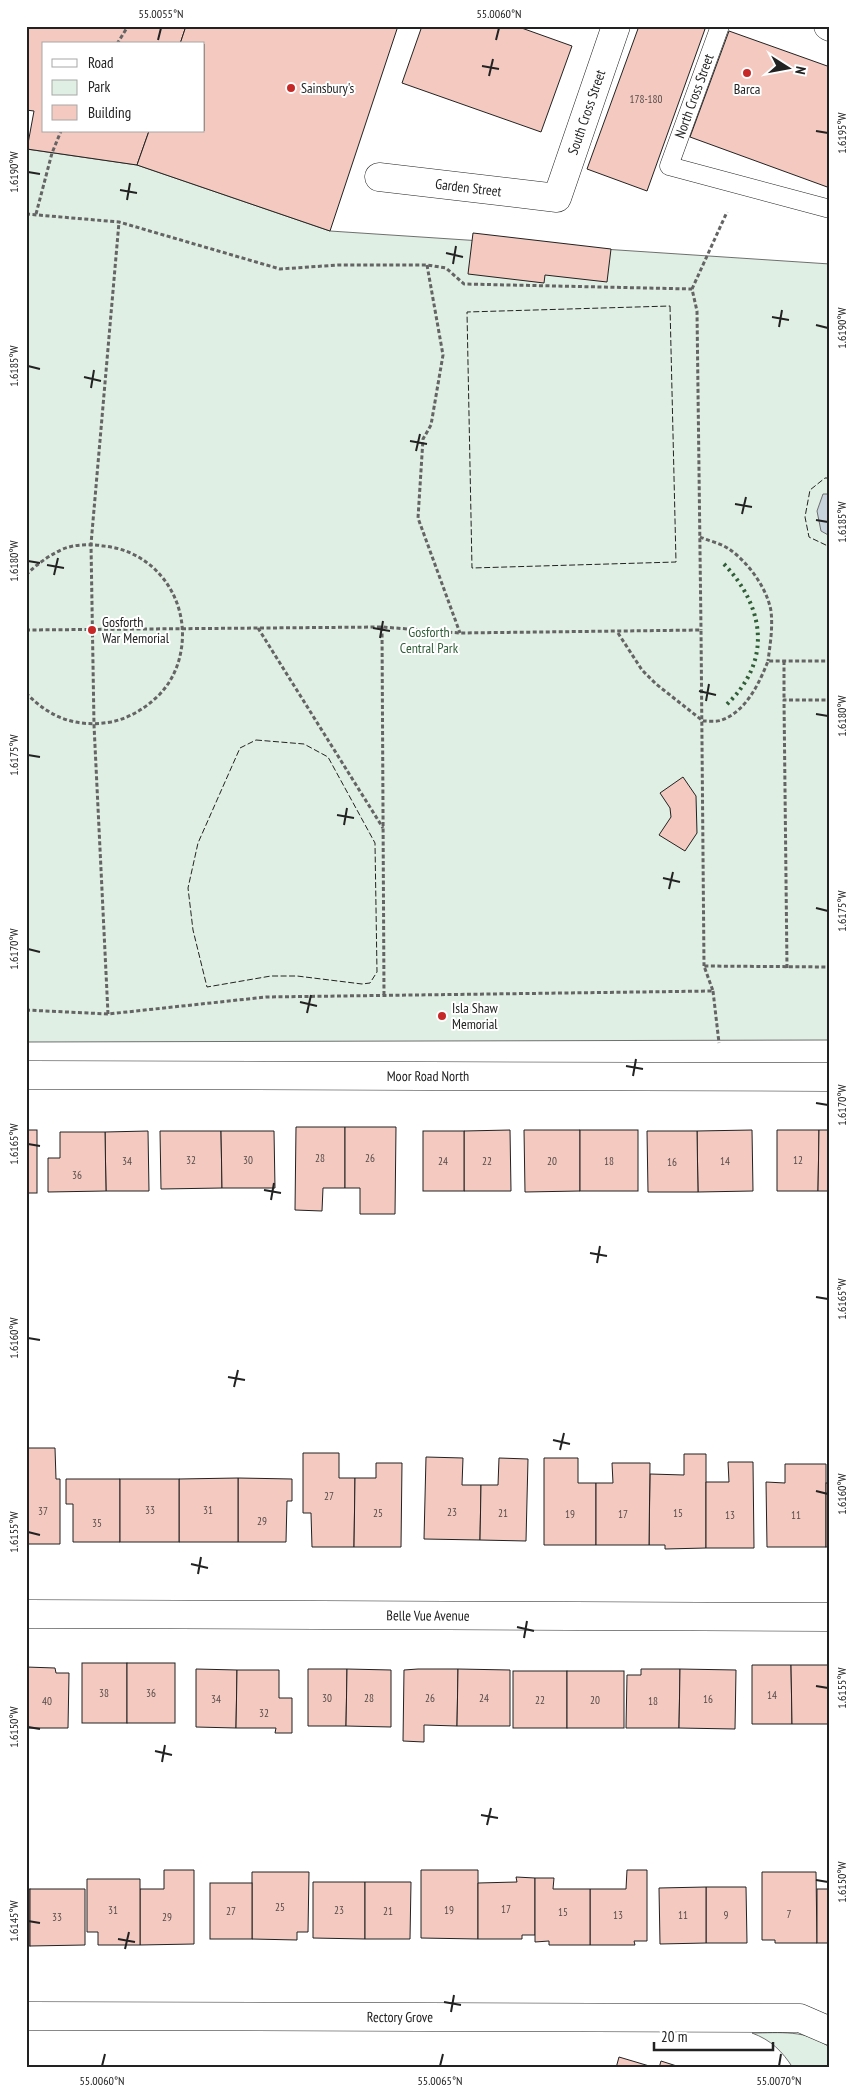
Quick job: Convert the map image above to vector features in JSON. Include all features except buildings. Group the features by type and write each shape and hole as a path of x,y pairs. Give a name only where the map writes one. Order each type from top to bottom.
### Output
{"street":[{"name":"South Cross Street","path":"557,198 616,26"},
{"name":"Garden Street","path":"379,177 557,198"},
{"name":"Moor Road North","path":"26,1075 830,1077"},
{"name":"Belle Vue Avenue","path":"26,1614 830,1617"},
{"name":"Rectory Grove","path":"26,2016 800,2018 830,2031"}],"lane":[{"name":"North Cross Street","path":"720,26 669,166 739,185"},
{"path":"739,185 830,209"}],"path":[{"path":"118,42 128,26"},
{"path":"36,214 52,153 61,132"},
{"path":"722,1077 713,991 704,966 703,722 697,311 692,289 739,185"},
{"path":"26,214 119,222 280,269 338,265 428,265 446,268 464,284 692,289"},
{"path":"108,1014 94,725 91,544 119,222"},
{"path":"428,265 443,355 431,425 423,439 418,518 460,633"},
{"path":"618,632 642,670 656,684 703,722 721,720 738,712 751,695 768,662 772,638 771,611 764,592 742,559 727,547 700,538"},
{"path":"26,575 41,561 65,548 91,544 118,547 144,559 164,578 178,602 184,629 181,658 169,685 148,706 123,720 94,725 65,720 39,707 26,693"},
{"path":"382,627 384,995"},
{"path":"26,630 382,627 460,633 702,630"},
{"path":"258,628 383,828"},
{"path":"768,662 830,661"},
{"path":"784,662 786,968"},
{"path":"784,700 830,700"},
{"path":"704,966 830,968"},
{"path":"26,1010 108,1014 266,997 713,991"}],"green space":[{"name":"Gosforth Central Park","path":"26,149 137,165 330,231 830,264 830,1040 26,1042"},
{"path":"752,2033 793,2033 821,2042 830,2048 830,2068 793,2068 776,2047"}],"shaded area":[{"path":"823,494 830,494 830,536 821,531 817,511"}],"hedge":[{"path":"724,564 738,581 748,599 755,617 758,635 756,654 751,672 740,689 725,706"}],"fence":[{"path":"670,306 676,562 472,568 467,312 670,306"},
{"path":"830,478 825,478 810,490 805,517 809,537 830,547"},
{"path":"256,740 304,744 328,757 375,843 377,972 370,983 362,984 297,976 271,976 207,987 193,930 188,888 198,843 240,748 256,740"}],"place":[{"name":"Barca","path":"747,73"},
{"name":"Sainsbury's","path":"291,88"},
{"name":"Gosforth War Memorial","path":"92,630"},
{"name":"Isla Shaw Memorial","path":"442,1016"}]}
